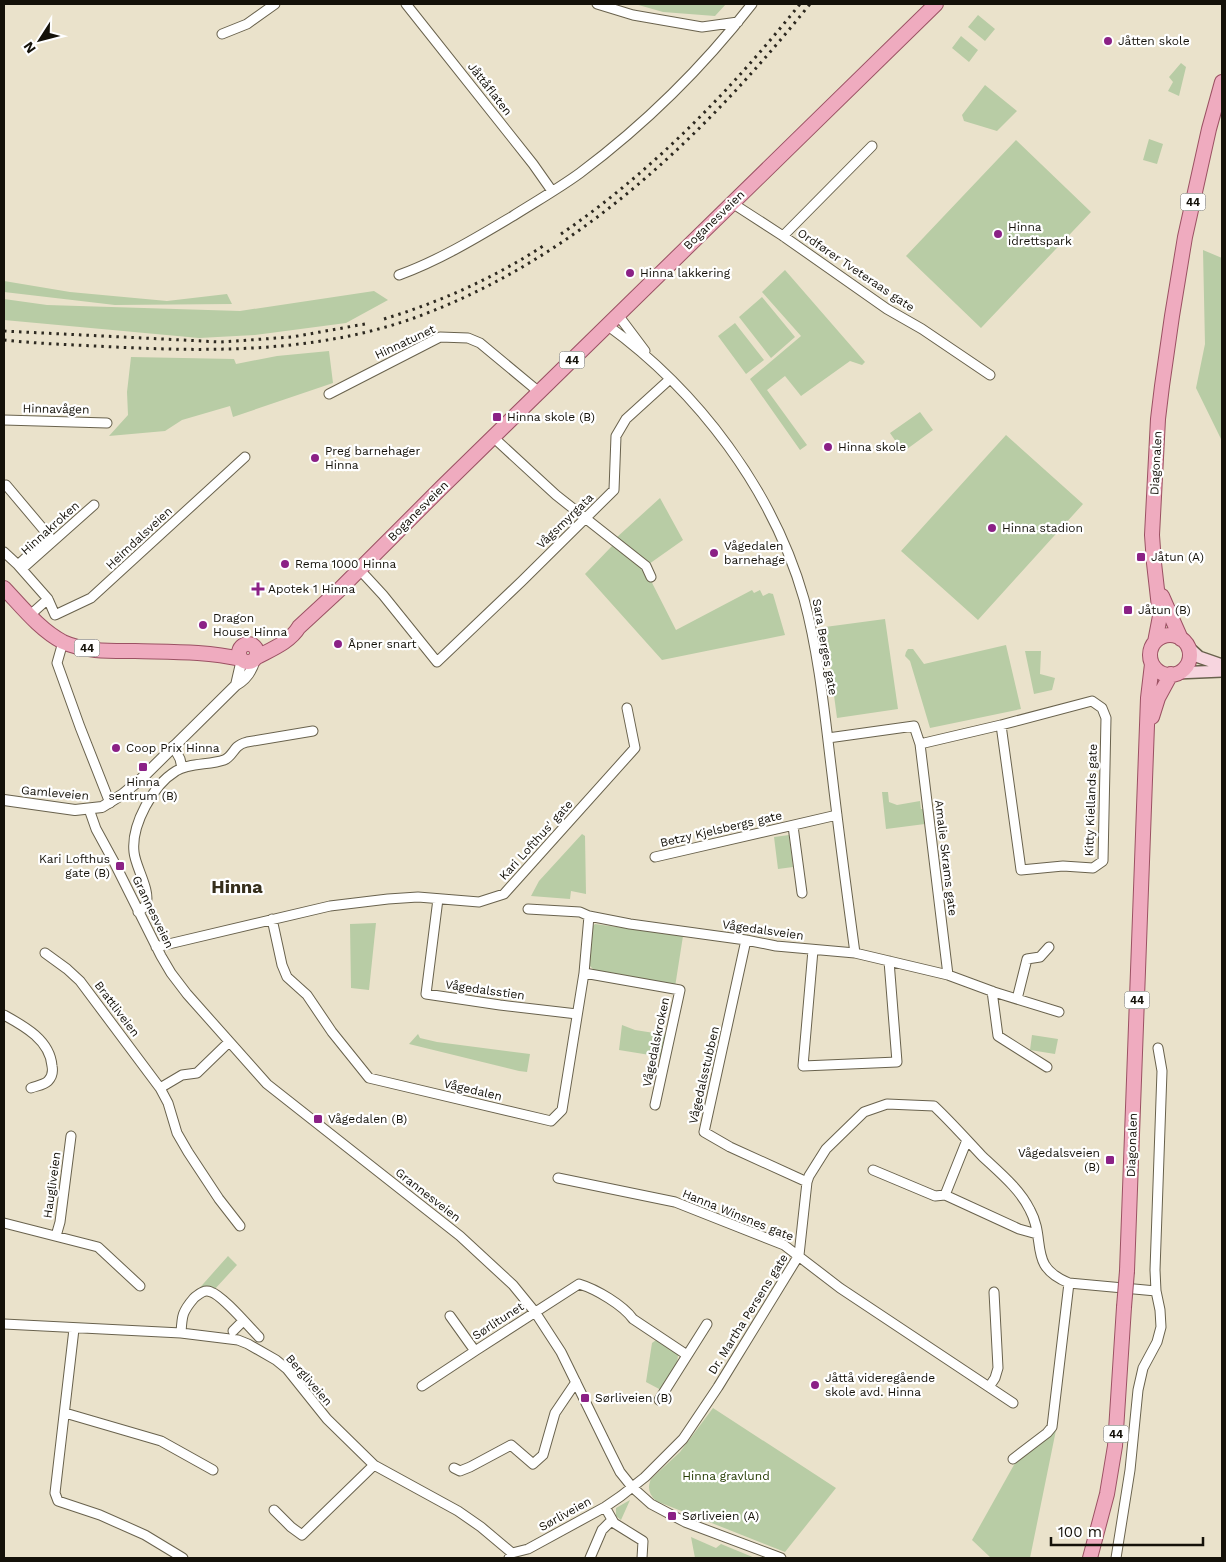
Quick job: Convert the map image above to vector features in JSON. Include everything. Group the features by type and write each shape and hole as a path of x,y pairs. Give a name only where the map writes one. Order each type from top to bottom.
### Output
{"main road":[{"name":"Boganesveien","path":"248,654 270,640 299,627 936,4"},
{"name":"Diagonalen","path":"1155,642 1160,616 1152,535 1158,419 1183,248 1201,165 1222,85"},
{"name":"Diagonalen","path":"1157,584 1185,643"},
{"name":"44","path":"4,588 45,630 63,642 97,651 248,654"},
{"path":"1155,642 1165,635 1171,635 1185,643 1199,657 1222,666"},
{"name":"44","path":"1152,664 1150,653 1155,642"},
{"name":"44","path":"1174,674 1187,664 1189,658 1185,643"},
{"name":"Diagonalen","path":"1090,1558 1107,1494 1115,1446 1127,1271 1148,698 1152,664"},
{"path":"1152,664 1161,673 1222,671"},
{"name":"Diagonalen","path":"1148,729 1158,698 1174,674"}],"street":[{"path":"222,34 247,24 275,4"},
{"name":"Jåttåflaten","path":"406,4 533,164 552,191"},
{"path":"597,4 633,15 702,27 738,22"},
{"path":"399,275 423,266 454,250 580,173 637,125 698,68 752,4"},
{"path":"783,236 872,146"},
{"name":"Ordfører Tveteraas gate","path":"732,203 783,236 887,309 990,375"},
{"name":"Sara Berges gate","path":"618,315 652,362"},
{"name":"Sara Berges gate","path":"607,325 670,379 720,436 768,507 795,573 812,630 828,738 855,953"},
{"name":"Hinnatunet","path":"328,394 440,337 468,338 480,343 539,392"},
{"name":"Vågsmyrgata","path":"359,569 437,662 614,490 616,436 626,419 670,379"},
{"name":"Hinnavågen","path":"4,420 107,423"},
{"path":"493,437 556,495 622,549 646,566 651,577"},
{"name":"Heimdalsveien","path":"48,599 55,615 91,598 245,457"},
{"name":"Hinnakroken","path":"6,486 49,536 20,567"},
{"name":"Hinnakroken","path":"20,567 94,505"},
{"path":"4,552 48,599 30,615"},
{"path":"63,642 57,663 110,803"},
{"name":"Gamleveien","path":"4,800 75,810 97,809 110,803 142,778 236,684 248,654"},
{"name":"Kitty Kiellands gate","path":"920,744 1001,726 1092,701 1102,708 1106,718 1103,861 1093,868 1063,866 1021,870 1001,726"},
{"name":"Kari Lofthus' gate","path":"156,947 330,906 418,897 479,902 504,894 635,748 626,708"},
{"path":"828,738 914,726 920,744"},
{"path":"138,912 144,907 147,899 134,852 134,837 152,796 167,778 182,768 226,760 238,745 247,742 313,731"},
{"name":"Amalie Skrams gate","path":"920,744 948,974"},
{"path":"173,746 180,759 182,768"},
{"name":"Grannesveien","path":"89,809 96,829 156,947 179,983 267,1084 460,1236 507,1278 535,1312 561,1352 620,1472 632,1487 650,1504 685,1522 781,1558"},
{"name":"Betzy Kjelsbergs gate","path":"654,857 837,815"},
{"name":"Betzy Kjelsbergs gate","path":"792,826 802,893"},
{"name":"Vågedalsstien","path":"438,899 426,994 577,1014"},
{"name":"Vågedalsveien","path":"528,909 580,912 589,916 630,924 776,946 855,953 948,974 992,991 1059,1012"},
{"name":"Vågedalen","path":"272,920 282,965 287,977 299,986 365,1076 373,1080 552,1121 562,1110 584,973 589,916"},
{"name":"Vågedalsstubben","path":"746,940 704,1132 730,1147 807,1182"},
{"path":"1017,999 1027,959 1040,958 1049,947"},
{"path":"812,950 803,1066 896,1062 890,961"},
{"name":"Brattliveien","path":"45,953 80,981 160,1088 168,1103 177,1133 185,1147 219,1199 240,1226"},
{"name":"Vågedalskroken","path":"584,973 680,990 655,1105"},
{"path":"992,991 998,1036 1047,1067"},
{"path":"4,1015 29,1030 48,1050 52,1063 52,1076 44,1083 30,1088"},
{"path":"160,1088 182,1075 197,1073 230,1042"},
{"path":"1116,1558 1130,1470 1138,1390 1144,1368 1157,1342 1161,1327 1156,1291 1156,1233 1162,1071 1158,1048"},
{"name":"Dr. Martha Persens gate","path":"632,1487 683,1440 718,1387 799,1255 809,1176 826,1149 864,1112 886,1104 934,1106 1013,1187 1031,1210 1040,1257 1044,1265 1069,1283"},
{"name":"Haugliveien","path":"56,1236 60,1222 71,1136"},
{"path":"944,1195 967,1140"},
{"path":"873,1170 935,1196 944,1195 1019,1229 1037,1234"},
{"name":"Hanna Winsnes gate","path":"558,1178 675,1202 784,1245 840,1288 1013,1403"},
{"name":"Haugliveien","path":"4,1223 98,1247 140,1286"},
{"path":"1013,1459 1047,1434 1052,1427 1069,1283 1156,1291"},
{"name":"Sørlitunet","path":"422,1386 579,1284 588,1287 627,1311 633,1319 653,1334 687,1355"},
{"path":"181,1333 181,1319 185,1309 198,1294 204,1291 215,1294 259,1337"},
{"path":"989,1387 995,1378 998,1368 994,1292"},
{"name":"Sørlitunet","path":"450,1316 475,1351"},
{"path":"233,1331 243,1321"},
{"name":"Bergliveien","path":"4,1324 181,1333 238,1340 261,1350 287,1369 327,1420 374,1465 458,1511 481,1527 511,1556"},
{"path":"659,1400 707,1324"},
{"path":"74,1329 56,1493 58,1501 100,1515 145,1535 183,1558"},
{"path":"454,1468 460,1471 470,1467 510,1445 533,1464 543,1455 555,1413 576,1382"},
{"path":"66,1413 162,1441 214,1470"},
{"path":"274,1510 302,1535 374,1465"},
{"name":"Sørliveien","path":"511,1556 528,1549 604,1507 632,1487"},
{"path":"604,1507 611,1521 644,1541 642,1558"},
{"path":"590,1558 602,1530 611,1521"}],"green space":[{"path":"635,4 726,4 715,16 663,12"},
{"path":"978,15 995,29 985,41 968,27"},
{"path":"961,36 978,50 969,62 952,48"},
{"path":"1181,63 1186,67 1179,96 1168,91 1173,82 1169,77"},
{"path":"985,85 1017,111 997,131 964,121 962,115"},
{"path":"1149,139 1163,144 1157,164 1143,160"},
{"name":"Hinna idrettspark","path":"1016,140 1091,212 981,328 906,256"},
{"path":"1203,250 1222,258 1222,441 1196,388 1205,344"},
{"path":"785,270 865,362 862,365 850,361 801,396 785,376 767,390 807,445 800,450 750,379 801,336 762,292"},
{"path":"4,281 70,292 167,301 227,294 232,304 115,305 4,292"},
{"path":"374,291 388,300 346,323 255,335 199,338 4,320 4,299 47,305 240,311"},
{"path":"762,297 795,337 771,358 739,317"},
{"path":"735,323 764,360 746,374 718,336"},
{"path":"329,351 333,383 233,417 230,406 182,420 165,431 109,436 128,415 127,392 131,357 234,359 236,364 277,356"},
{"path":"920,412 933,430 903,452 890,433"},
{"name":"Hinna stadion","path":"1006,435 1083,504 978,620 901,551"},
{"path":"660,498 683,540 649,564 616,538"},
{"path":"613,545 646,571 676,630 752,590 754,593 760,590 763,596 769,593 773,594 785,635 662,660 585,574"},
{"path":"885,619 898,709 837,718 825,627"},
{"path":"1006,645 1021,709 930,728 910,661 905,656 908,649 913,649 924,664"},
{"path":"1025,651 1041,651 1040,674 1055,678 1052,690 1034,694"},
{"path":"882,792 888,792 889,802 897,805 920,801 925,824 886,829"},
{"path":"582,834 585,836 586,894 571,891 570,899 531,896 539,881"},
{"path":"789,835 793,867 778,869 774,837"},
{"path":"376,923 369,990 351,988 350,924"},
{"path":"595,924 683,936 675,987 596,972 588,964 592,927"},
{"path":"622,1025 635,1030 667,1035 662,1057 619,1050"},
{"path":"418,1034 420,1038 437,1042 530,1054 527,1072 409,1044"},
{"path":"1032,1035 1058,1039 1055,1054 1030,1050"},
{"path":"228,1256 237,1265 214,1290 196,1292"},
{"path":"656,1340 674,1350 678,1355 677,1365 661,1390 646,1382 652,1343"},
{"name":"Hinna gravlund","path":"713,1408 836,1488 785,1552 656,1501 650,1493 649,1485 651,1479 680,1452"},
{"path":"1056,1430 1030,1558 991,1558 972,1540 1015,1463"},
{"path":"630,1500 621,1520 616,1516 616,1508"},
{"path":"691,1537 716,1548 721,1544 755,1558 695,1558"}],"railway":[{"path":"561,234 627,184 689,128 774,36 800,4"},
{"path":"4,340 153,349 229,349 266,347 341,338 414,318 473,293 530,263 583,228 681,146 769,53 810,4"},
{"path":"384,319 426,305 486,279 543,246"},
{"path":"4,331 221,342 292,337 365,324"}],"place":[{"name":"Jåtten skole","path":"1108,41"},
{"name":"Hinna idrettspark","path":"998,234"},
{"name":"Hinna lakkering","path":"630,273"},
{"name":"Hinna skole (B)","path":"497,417"},
{"name":"Hinna skole","path":"828,447"},
{"name":"Preg barnehager Hinna","path":"315,458"},
{"name":"Hinna stadion","path":"992,528"},
{"name":"Vågedalen barnehage","path":"714,553"},
{"name":"Jåtun (A)","path":"1141,557"},
{"name":"Rema 1000 Hinna","path":"285,564"},
{"name":"Apotek 1 Hinna","path":"258,589"},
{"name":"Jåtun (B)","path":"1128,610"},
{"name":"Dragon House Hinna","path":"203,625"},
{"name":"Åpner snart","path":"338,644"},
{"name":"Coop Prix Hinna","path":"116,748"},
{"name":"Hinna sentrum (B)","path":"143,767"},
{"name":"Kari Lofthus gate (B)","path":"120,866"},
{"name":"Vågedalen (B)","path":"318,1119"},
{"name":"Vågedalsveien (B)","path":"1110,1160"},
{"name":"Jåttå videregående skole avd. Hinna","path":"815,1385"},
{"name":"Sørliveien (B)","path":"585,1398"},
{"name":"Sørliveien (A)","path":"672,1516"}],"district":[{"name":"Hinna","path":"237,886"}]}
